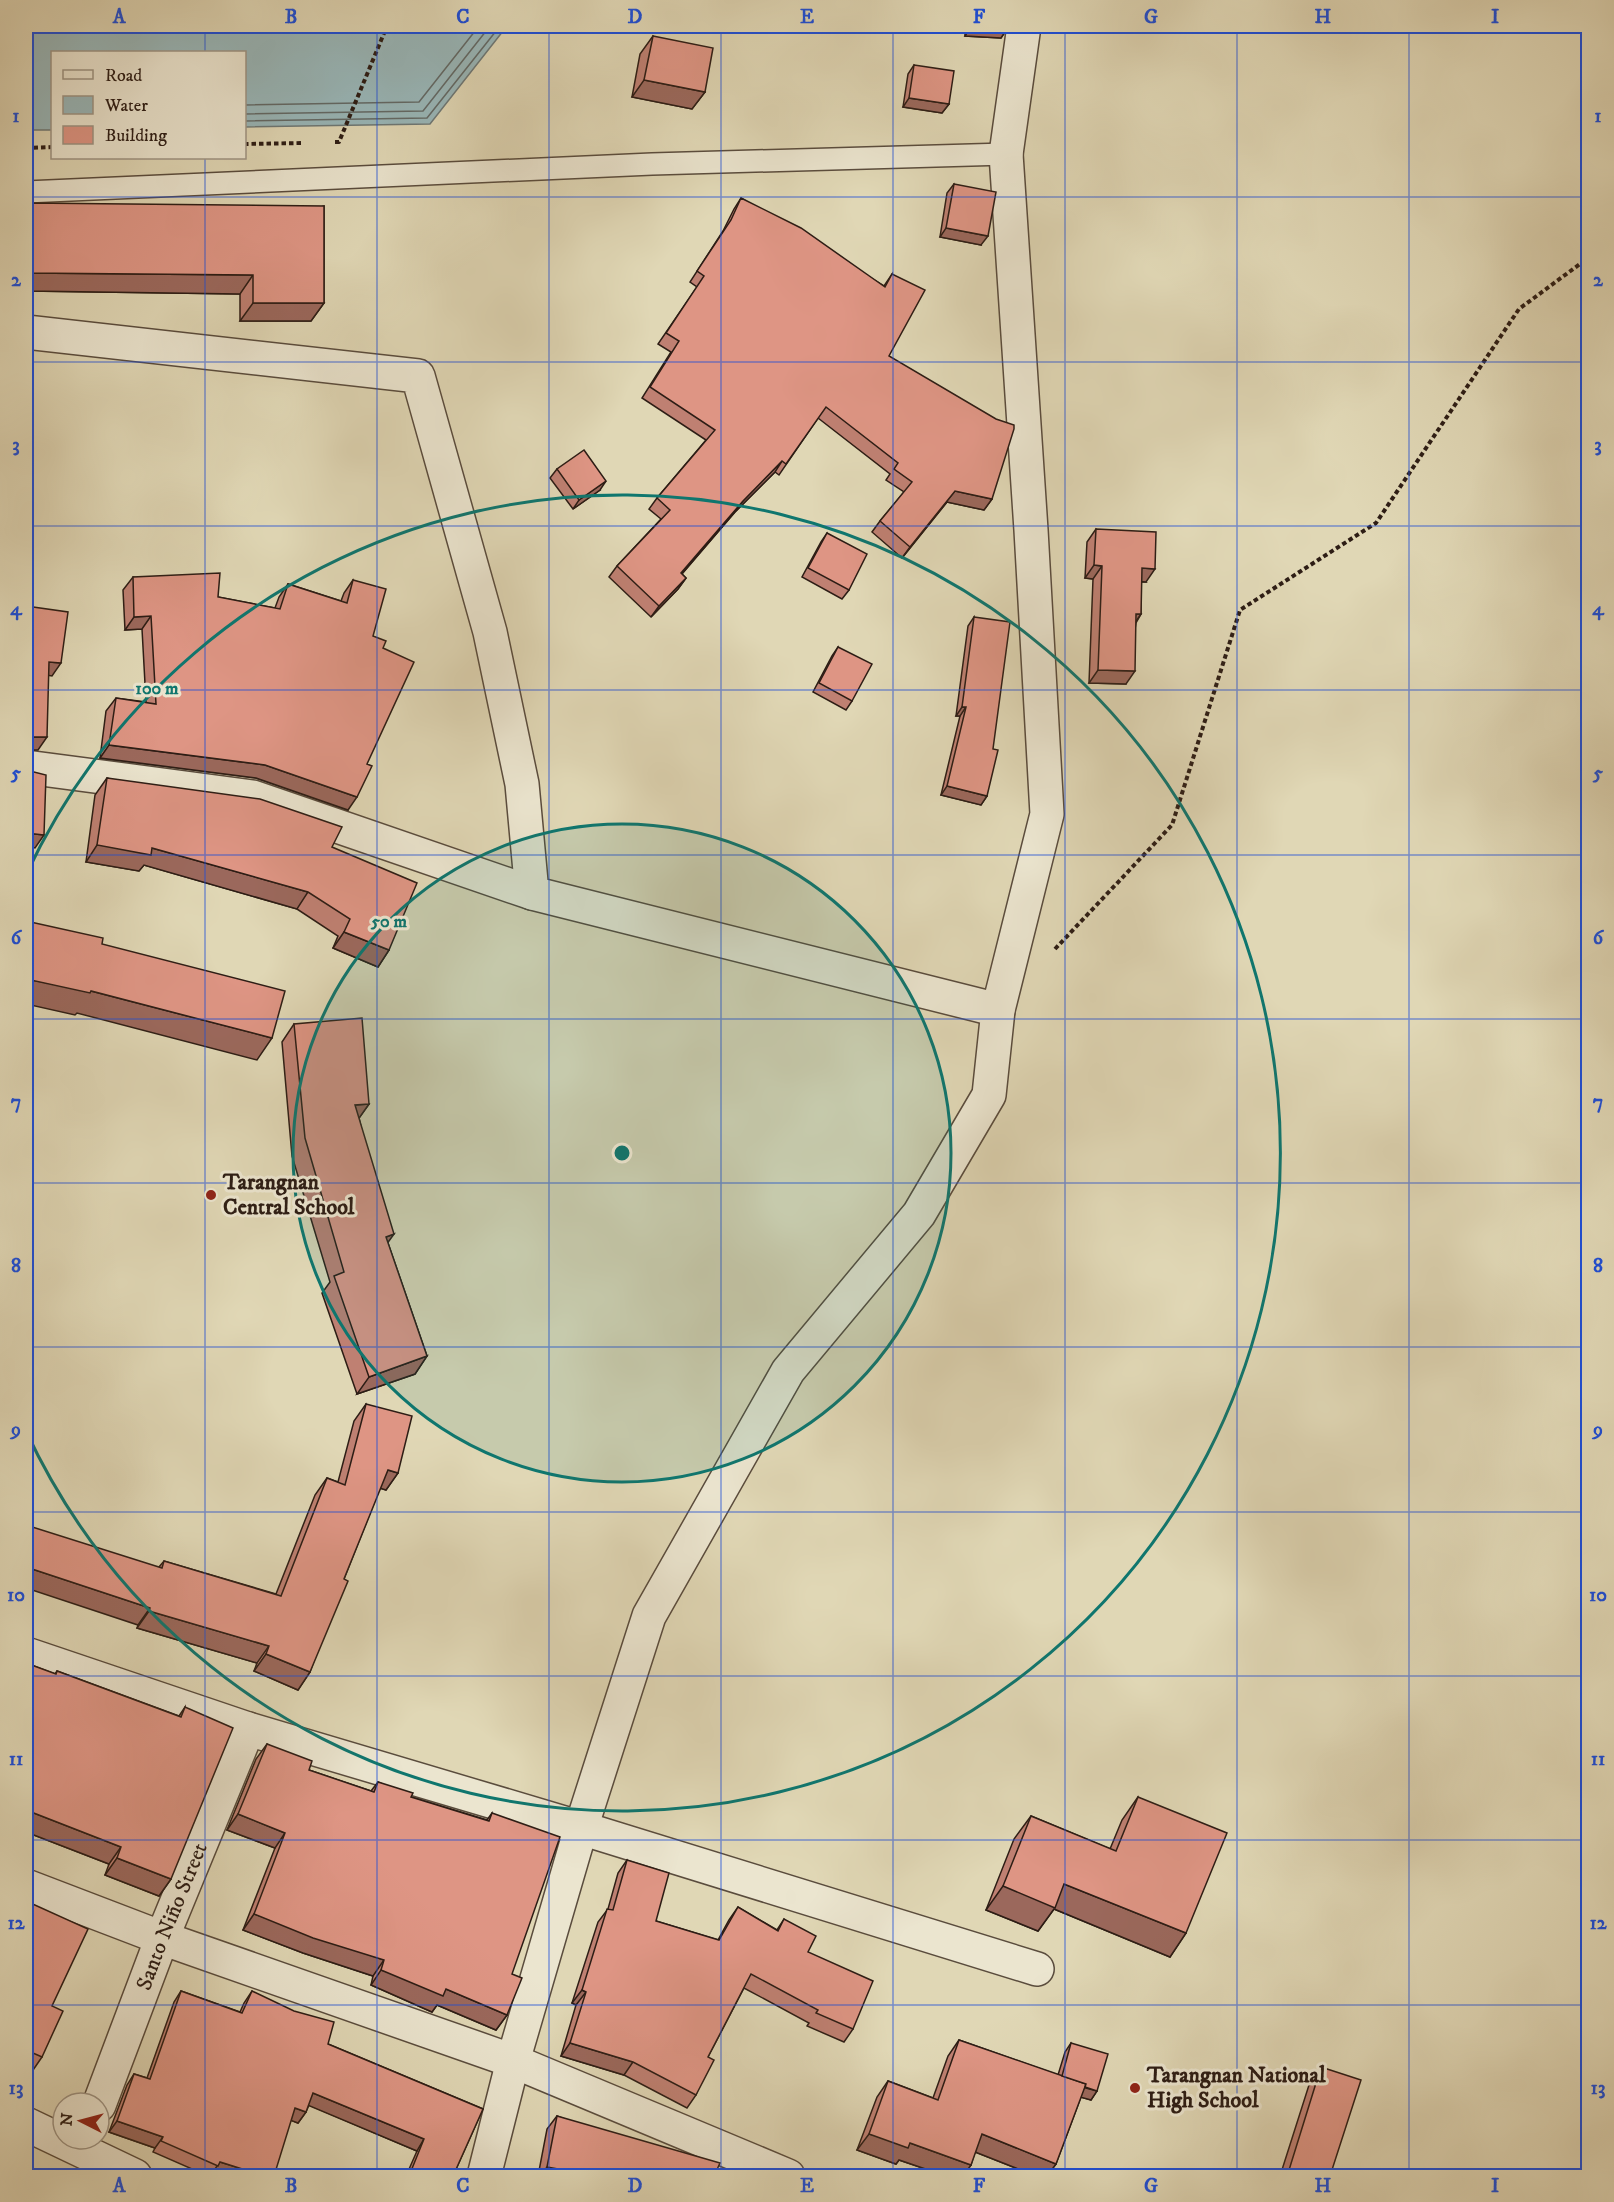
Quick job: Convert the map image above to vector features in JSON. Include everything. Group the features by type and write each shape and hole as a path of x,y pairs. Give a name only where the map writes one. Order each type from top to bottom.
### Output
{"street":[{"path":"484,2176 513,2061 581,1828 649,1616 788,1371 919,1214 989,1095 998,1010 1047,814 1006,154 1024,26"},
{"path":"26,332 418,376 490,632 522,784 532,893"},
{"path":"26,767 253,797 532,893 998,1010"},
{"path":"26,1654 248,1729 581,1828 1037,1969"},
{"name":"Santo Niño Street","path":"104,2091 162,1938 248,1729"},
{"path":"26,1886 162,1938 513,2061 788,2176"},
{"path":"26,2124 79,2155 135,2176"}],"lane":[{"path":"26,192 652,164 1006,154"}],"path":[{"path":"327,142 339,142 387,26"},
{"path":"246,144 315,143"},
{"path":"26,147 51,147"},
{"path":"1053,951 1172,825 1240,610 1376,523 1519,309 1588,258"}],"water":[{"path":"26,26 507,26 430,124 246,127 246,51 51,51 51,130 26,130"}],"building":[{"path":"1007,26 1007,29 971,27"},
{"path":"653,36 713,48 705,92 644,80"},
{"path":"914,65 954,71 949,104 909,98"},
{"path":"954,184 996,192 988,236 946,228"},
{"path":"741,198 801,228 885,287 892,274 925,290 889,356 996,419 1014,425 1014,429 992,499 955,491 910,547 880,521 912,482 894,469 898,463 826,407 786,464 782,461 743,501 681,573 686,578 659,606 617,566 670,510 657,498 715,430 650,387 679,341 666,333 704,276 697,271 731,220"},
{"path":"26,203 324,206 324,303 253,303 253,275 26,273"},
{"path":"584,450 606,481 579,500 557,469"},
{"path":"1096,529 1156,532 1155,569 1142,568 1141,614 1136,614 1135,671 1098,670 1102,566 1094,565"},
{"path":"827,533 867,554 849,590 808,568"},
{"path":"220,573 218,597 280,609 288,584 347,603 353,580 386,589 373,636 386,641 383,648 414,662 367,764 372,766 357,797 265,765 109,745 116,698 156,704 151,616 134,617 133,577"},
{"path":"26,606 68,612 61,663 49,662 47,737 27,737 26,739"},
{"path":"974,617 1010,622 993,749 998,750 987,796 947,786 966,707 962,707"},
{"path":"838,647 872,664 852,701 819,683"},
{"path":"26,770 46,775 44,835 26,833"},
{"path":"107,778 260,799 342,827 332,847 417,883 389,950 344,932 350,919 308,892 152,848 151,855 97,845"},
{"path":"26,921 103,938 102,944 285,991 272,1038 91,991 90,993 26,979"},
{"path":"362,1018 369,1104 355,1105 394,1234 386,1237 427,1356 369,1377 334,1276 344,1272 305,1138 294,1024"},
{"path":"366,1404 412,1416 398,1473 388,1470 344,1579 348,1581 310,1672 266,1654 269,1646 149,1611 150,1608 26,1567 26,1525 162,1568 164,1561 281,1596 327,1478 345,1485"},
{"path":"26,1663 56,1674 57,1671 181,1717 185,1707 233,1728 171,1879 117,1858 121,1847 26,1810"},
{"path":"267,1744 312,1761 309,1770 374,1792 378,1782 413,1793 411,1797 489,1821 492,1813 560,1837 512,1974 522,1978 507,2015 446,1989 443,1996 381,1970 384,1960 313,1938 254,1914 285,1833 238,1814"},
{"path":"1138,1797 1227,1833 1186,1933 1064,1884 1055,1908 1003,1886 1031,1816 1116,1851"},
{"path":"627,1860 669,1873 656,1921 719,1940 738,1907 778,1931 784,1919 816,1936 808,1952 873,1981 853,2029 816,2013 818,2010 751,1974 708,2057 714,2060 696,2095 633,2062 570,2043 586,1992 582,1990 607,1909 613,1910"},
{"path":"26,1901 88,1929 52,2006 63,2011 42,2057 26,2050"},
{"path":"181,1991 242,2013 252,1991 294,2011 334,2022 328,2044 483,2109 453,2176 409,2176 424,2139 313,2093 306,2112 295,2108 274,2176 265,2176 220,2162 218,2166 161,2141 163,2137 117,2121 134,2074 150,2079"},
{"path":"959,2040 1086,2084 1056,2164 982,2134 971,2165 910,2143 908,2148 869,2134 888,2081 938,2100"},
{"path":"1071,2043 1108,2054 1097,2091 1085,2087 1086,2084 1062,2076"},
{"path":"1321,2067 1361,2080 1330,2176 1310,2176 1289,2170"},
{"path":"557,2116 720,2163 714,2176 597,2176 547,2167"},
{"path":"26,2159 33,2163 26,2172"}],"place":[{"name":"Tarangnan Central School","path":"211,1195"},
{"name":"Tarangnan National High School","path":"1135,2088"}]}
